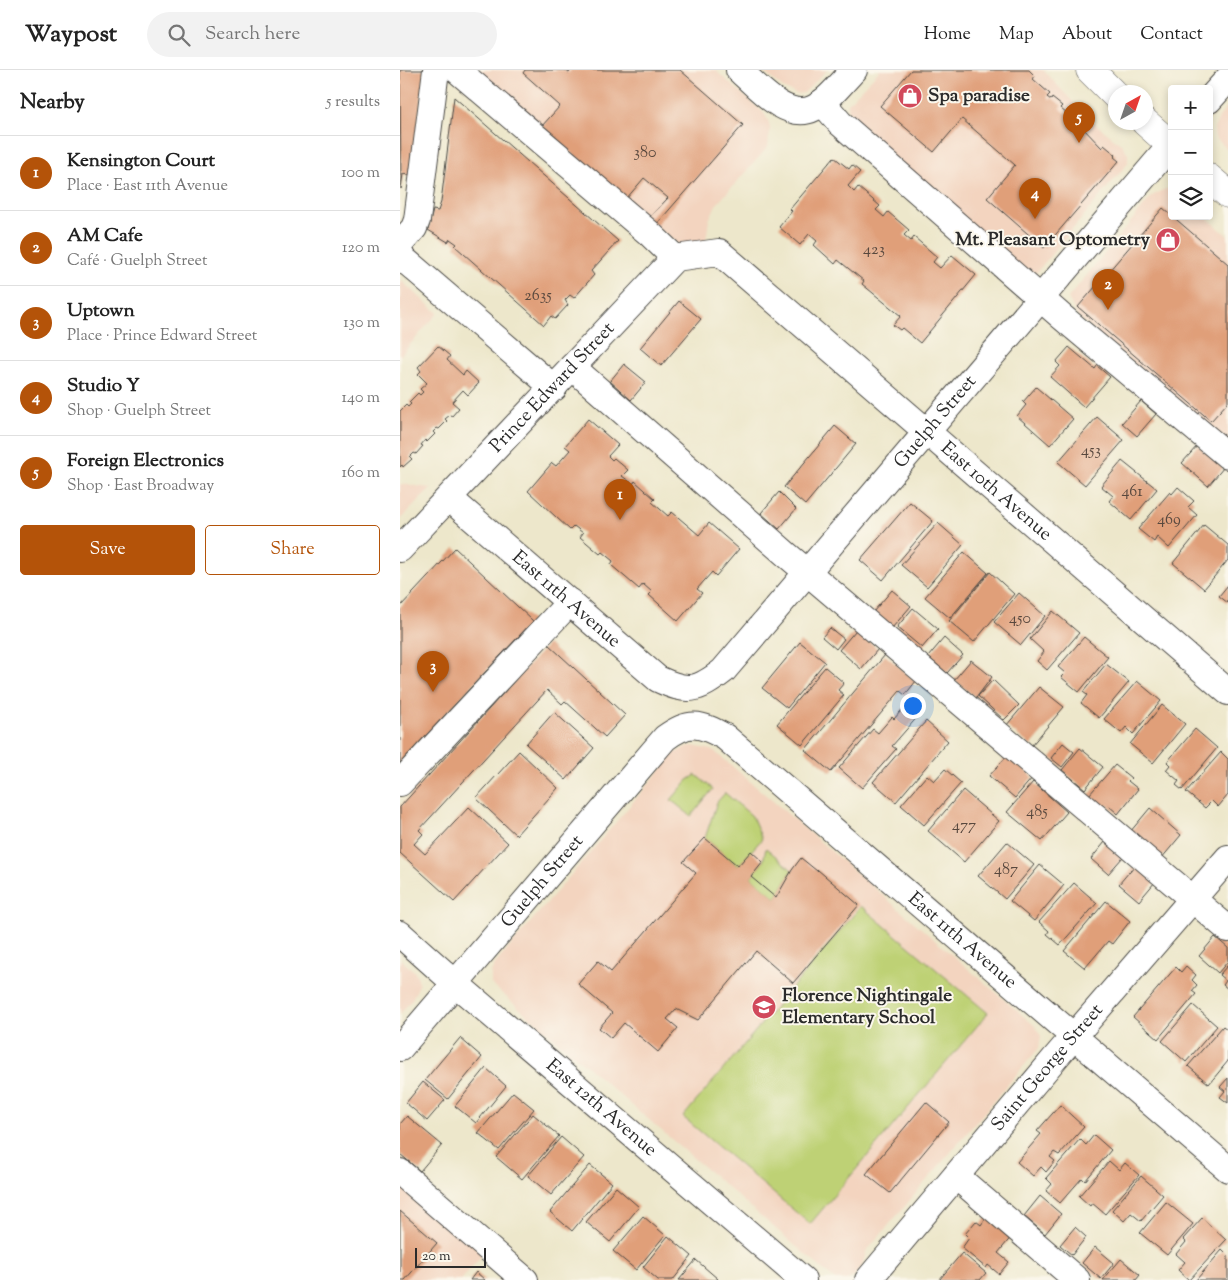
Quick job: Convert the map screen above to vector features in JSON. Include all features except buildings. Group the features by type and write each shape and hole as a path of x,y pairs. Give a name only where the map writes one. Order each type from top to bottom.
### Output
{"main road":[{"path":"1090,70 1108,88"},
{"path":"1153,128 1168,142"},
{"path":"1213,181 1228,194"}],"street":[{"path":"400,244 414,228 417,220 436,70"},
{"path":"457,70 649,233 675,258"},
{"path":"739,70 782,108 803,112 815,108 854,70"},
{"path":"1213,96 1228,79"},
{"path":"822,102 840,123 1040,298 1228,456"},
{"name":"Guelph Street","path":"690,689 704,684 723,671 1168,149"},
{"name":"East 10th Avenue","path":"675,258 719,252 1228,692"},
{"path":"400,256 554,388"},
{"name":"Prince Edward Street","path":"400,549 675,258"},
{"path":"572,367 808,572 1228,929"},
{"name":"East 11th Avenue","path":"449,498 658,679 673,686 690,689"},
{"path":"400,783 570,602"},
{"name":"Guelph Street","path":"400,1048 665,738 676,730 692,725"},
{"name":"East 11th Avenue","path":"692,725 709,728 724,737 1228,1169"},
{"name":"Saint George Street","path":"868,1280 1228,858"},
{"name":"East 12th Avenue","path":"400,934 803,1280"},
{"path":"400,1172 525,1280"},
{"path":"956,1176 1077,1280"}],"shaded area":[{"path":"457,70 715,70 763,112 770,128 768,147 716,205 709,220 706,240 700,245 680,246"},
{"path":"761,70 827,70 804,93 796,94 783,88"},
{"path":"880,70 1043,70 1088,118 1122,145 1128,154 1128,163 1036,273 1020,268 852,122 848,103"},
{"path":"1228,106 1228,150 1215,137 1214,129 1220,116"},
{"path":"1165,189 1168,189 1168,220 1210,220 1228,236 1228,442 1078,317 1068,298 1152,196"},
{"path":"400,280 438,313 400,356"},
{"path":"400,484 431,488 400,520"},
{"name":"Florence Nightingale Elementary School","path":"693,746 711,750 719,755 1035,1026 1041,1036 1039,1048 866,1252 862,1266 853,1277 847,1280 836,1280 833,1278 491,984 491,972 495,964 674,754 686,747"},
{"path":"400,959 414,971 419,985 412,999 400,1014"},
{"path":"400,1172 488,1248 461,1280 400,1280"}],"green space":[{"path":"696,775 713,789 691,816 671,800 688,780"},
{"path":"725,793 752,816 762,839 738,866 705,838 717,802"},
{"path":"766,848 792,870 776,898 751,877 763,862"},
{"path":"861,906 988,1013 810,1224 683,1117"}],"place":[{"name":"Spa paradise","path":"910,96"},
{"name":"Foreign Electronics","path":"1079,143"},
{"name":"Studio Y","path":"1035,219"},
{"name":"Mt. Pleasant Optometry","path":"1168,240"},
{"name":"AM Cafe","path":"1108,310"},
{"name":"Kensington Court","path":"620,520"},
{"name":"Uptown","path":"433,692"},
{"name":"Florence Nightingale Elementary School","path":"764,1007"}]}
